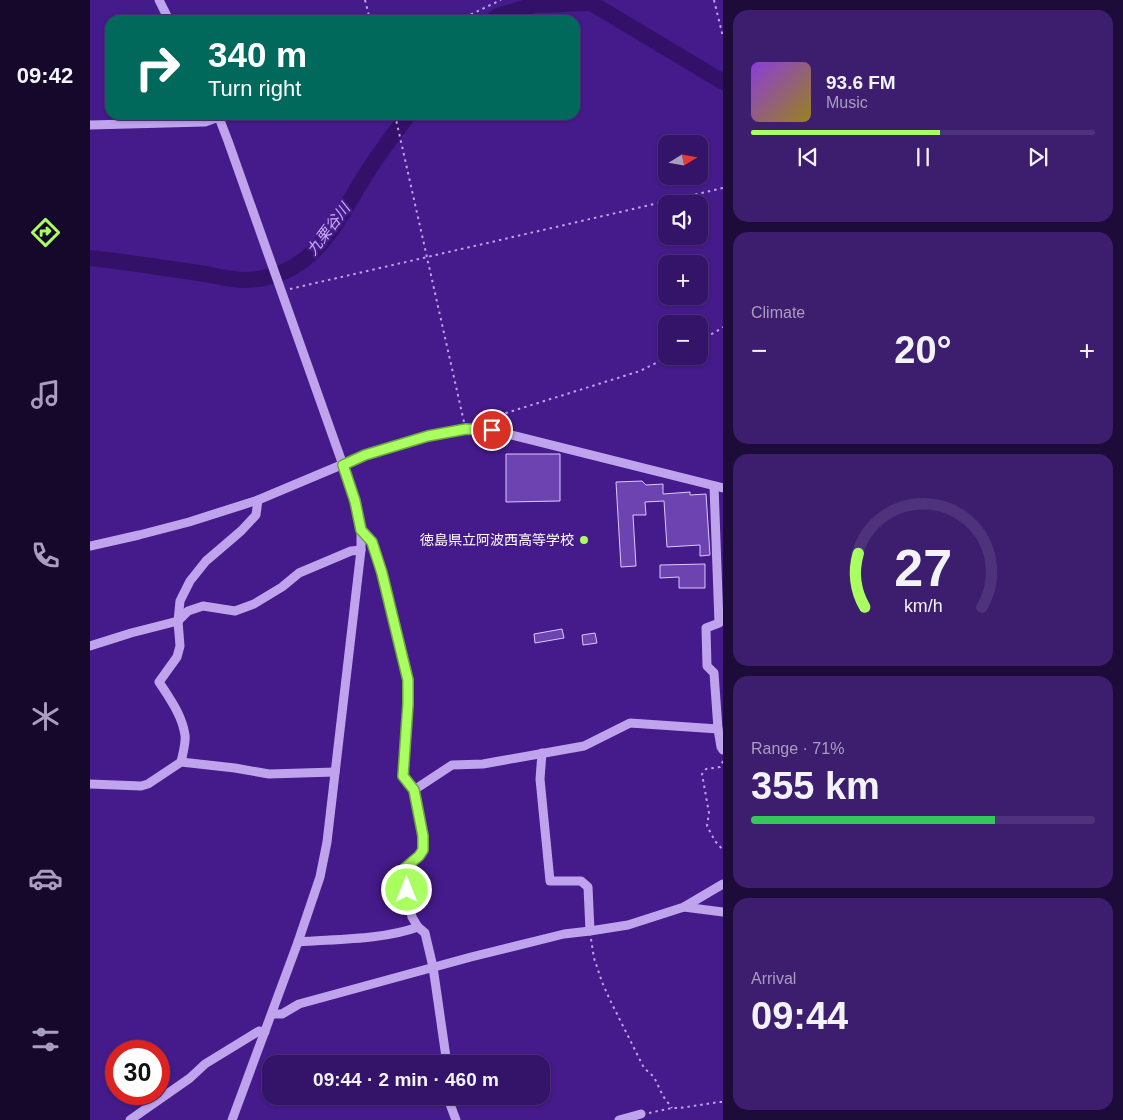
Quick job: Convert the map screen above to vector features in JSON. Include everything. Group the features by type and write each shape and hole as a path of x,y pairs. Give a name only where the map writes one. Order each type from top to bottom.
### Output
{"street":[{"path":"159,0 166,15"},
{"path":"90,125 205,122 209,120"},
{"path":"220,120 343,465 355,501 361,530 361,550 327,842 320,877 272,1014 232,1120"},
{"path":"90,546 189,522 258,500 365,455 428,436 466,429 492,430 718,487 719,623 706,628 707,666 714,673 718,729 723,750"},
{"path":"90,784 141,786 148,784 181,762 184,752 185,735 178,712 159,682 177,657 180,646 178,621 180,600 190,581 206,561 242,531 256,515 258,500"},
{"path":"361,530 372,542 382,573 408,680 403,776 414,790 423,836 423,850 405,868 404,877 412,917 418,927 425,933 433,967 446,1055"},
{"path":"90,646 178,621 188,611 203,606 235,610 254,604 299,574 351,551 361,550"},
{"path":"414,790 452,765 483,764 584,746 630,723 718,729"},
{"path":"542,753 540,779 550,880 581,881 588,887 590,931"},
{"path":"181,762 270,774 335,772"},
{"path":"272,1014 282,1014 299,1004 433,967 564,934 628,924 684,907 723,884"},
{"path":"684,907 723,912"},
{"path":"298,942 373,936 406,931 418,927"},
{"path":"130,1120 190,1078 205,1064 259,1031 265,1032"},
{"path":"450,1105 456,1120"},
{"path":"619,1120 641,1114"}],"path":[{"path":"365,0 369,15"},
{"path":"470,15 501,0"},
{"path":"714,0 723,37"},
{"path":"396,120 466,429"},
{"path":"280,289 723,188"},
{"path":"708,335 723,327"},
{"path":"492,430 495,420 506,413 640,371 658,362"},
{"path":"723,761 720,767 706,769 702,774 709,814 707,826 715,841 723,850"},
{"path":"590,931 594,958 602,982 644,1068 654,1077 663,1096 672,1108"},
{"path":"641,1114 723,1102"}],"building":[{"path":"506,454 560,454 560,501 506,502"},
{"path":"642,481 646,485 663,484 663,494 690,492 690,495 706,494 710,555 700,556 700,545 667,547 664,501 645,502 646,515 633,515 636,566 621,567 616,482"},
{"path":"705,564 705,588 679,588 679,577 660,578 660,565"},
{"path":"562,629 564,638 535,643 534,634"},
{"path":"595,633 597,643 583,645 582,635"}],"waterway":[{"name":"九栗谷川","path":"501,15 534,5 591,3 723,82"},
{"name":"九栗谷川","path":"90,258 239,280 268,277 288,270 305,259 332,229 371,166 404,120"}],"place":[{"name":"徳島県立阿波西高等学校","path":"584,540"}],"route":[{"path":"407,890 404,877 405,868 423,850 423,836 414,790 403,776 408,680 382,573 372,542 361,530 355,501 343,465 365,455 428,436 466,429 492,430"}]}
